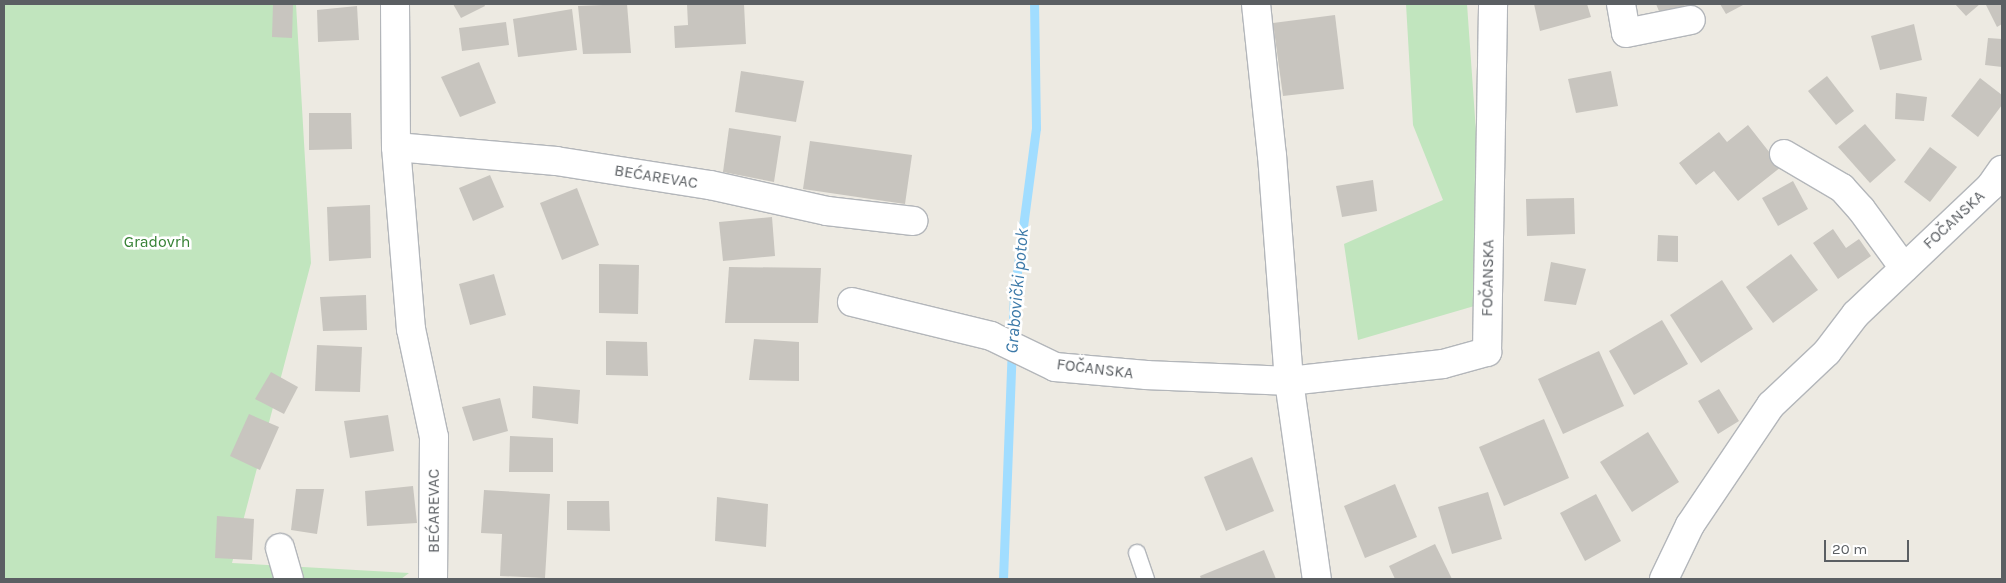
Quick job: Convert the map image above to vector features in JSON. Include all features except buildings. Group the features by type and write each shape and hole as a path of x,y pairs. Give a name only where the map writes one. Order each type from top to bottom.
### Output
{"street":[{"name":"BEĆAREVAC","path":"395,4 396,147 411,329 434,437 433,579"},
{"path":"1256,4 1272,155 1289,381 1317,579"},
{"name":"FOČANSKA","path":"852,302 992,336 1055,367 1147,375 1289,381 1442,364 1487,352 1493,4"},
{"path":"1621,4 1626,32 1691,20"},
{"name":"BEĆAREVAC","path":"396,147 556,161 710,185 827,211 913,221"},
{"path":"1784,154 1842,188 1861,209 1904,268"},
{"name":"FOČANSKA","path":"1664,579 1690,525 1771,405 1827,352 1856,314 1990,187 2002,170"},
{"path":"280,548 289,579"}],"lane":[{"path":"1137,553 1146,579"}],"green space":[{"name":"Gradovrh","path":"4,4 296,4 311,263 232,563 409,573 401,579 4,579"},
{"path":"1406,4 1467,4 1488,302 1358,340 1344,244 1443,200 1413,125"}],"waterway":[{"name":"Grabovički potok","path":"1003,579 1014,295 1036,128 1034,4"}]}
